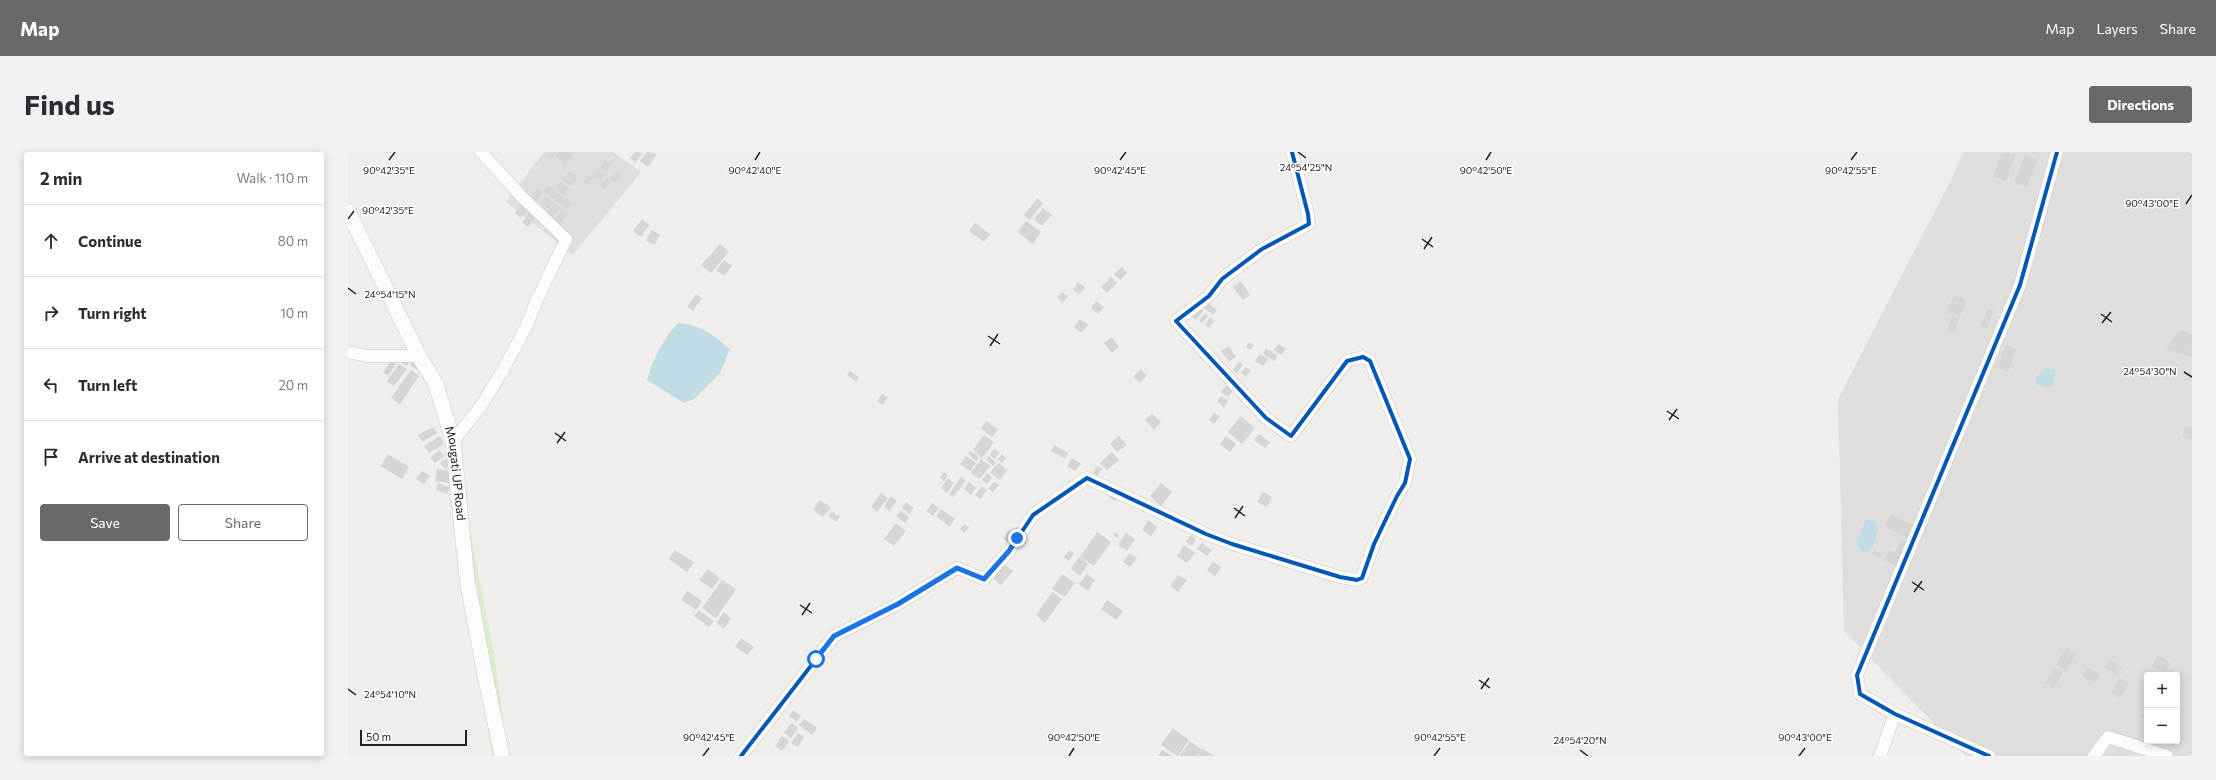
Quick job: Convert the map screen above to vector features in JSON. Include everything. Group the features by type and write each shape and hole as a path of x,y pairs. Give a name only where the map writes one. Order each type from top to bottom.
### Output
{"street":[{"path":"452,441 481,406 503,370 525,329 537,300 566,240 520,196 481,152"},
{"path":"741,756 834,636 898,604 957,568 984,579 1009,551 1033,515 1087,478 1206,534 1232,544 1340,577 1357,580 1362,578 1374,544 1397,496 1405,483 1410,459 1370,361 1363,357 1347,361 1291,436 1266,418 1176,321 1209,296 1222,279 1256,254 1309,224 1308,214 1292,152"},
{"path":"1989,756 1895,714 1860,694 1857,675 2020,285 2057,152"},
{"name":"Mougati UP Road","path":"348,211 419,356 436,384 452,441 467,579 502,756"},
{"path":"348,352 367,356 419,356"},
{"path":"1880,756 1895,714"},
{"path":"2094,756 2108,738 2167,756"}],"shaded area":[{"path":"544,152 613,152 641,172 573,255 506,202"},
{"path":"1963,152 2192,152 2192,756 1966,756 1844,631 1838,399 1950,182"}],"green space":[{"path":"453,441 496,664 507,756 492,756"}],"water":[{"path":"678,323 700,328 706,331 730,349 720,373 694,399 684,403 647,380 659,350 667,336"},
{"path":"2046,367 2054,370 2056,375 2052,385 2047,387 2036,384 2039,374"},
{"path":"1866,519 1873,521 1879,527 1875,541 1868,553 1860,550 1856,545"}],"building":[{"path":"550,152 556,152 552,158 548,156"},
{"path":"559,152 569,152 573,157 564,164 556,155"},
{"path":"635,152 643,153 635,163 630,158"},
{"path":"647,152 657,154 648,167 640,161"},
{"path":"2002,152 2016,155 2005,181 1993,176"},
{"path":"2025,155 2038,160 2027,187 2014,182"},
{"path":"605,160 611,165 606,172 600,167"},
{"path":"597,170 604,175 600,180 593,176"},
{"path":"569,171 578,177 571,186 562,180"},
{"path":"617,172 621,176 615,182 610,178"},
{"path":"588,175 593,178 588,185 583,182"},
{"path":"607,179 610,182 604,189 600,185"},
{"path":"560,182 569,189 564,195 555,188"},
{"path":"548,185 571,203 567,209 544,191"},
{"path":"537,189 543,193 534,203 529,198"},
{"path":"546,197 554,203 549,209 541,202"},
{"path":"1037,198 1043,203 1030,220 1024,215"},
{"path":"523,203 529,208 521,218 515,213"},
{"path":"555,204 560,208 551,218 546,214"},
{"path":"1043,208 1052,215 1042,226 1034,219"},
{"path":"562,210 567,215 557,227 552,222"},
{"path":"531,212 537,217 528,227 522,222"},
{"path":"642,219 649,225 641,237 633,231"},
{"path":"1026,221 1041,232 1033,244 1018,232"},
{"path":"975,223 990,234 984,242 969,231"},
{"path":"652,230 660,235 654,245 646,240"},
{"path":"720,244 729,252 711,273 701,265"},
{"path":"724,260 732,266 724,276 716,270"},
{"path":"1122,267 1127,273 1120,280 1114,274"},
{"path":"1111,277 1117,283 1107,293 1101,287"},
{"path":"1241,281 1250,295 1243,300 1233,287"},
{"path":"1078,282 1085,287 1080,294 1073,290"},
{"path":"1062,292 1068,296 1063,302 1057,298"},
{"path":"696,294 702,298 693,311 687,307"},
{"path":"1954,295 1966,300 1960,317 1947,311"},
{"path":"1096,301 1104,307 1098,314 1091,308"},
{"path":"1208,303 1217,310 1213,315 1204,308"},
{"path":"1199,307 1203,311 1196,320 1192,316"},
{"path":"1988,308 1994,311 1987,329 1980,326"},
{"path":"1205,313 1208,316 1202,323 1199,320"},
{"path":"1952,316 1959,319 1954,332 1947,330"},
{"path":"1210,317 1214,321 1209,328 1205,325"},
{"path":"1080,319 1088,325 1082,333 1074,327"},
{"path":"2179,330 2192,335 2191,357 2166,350"},
{"path":"1112,337 1119,347 1112,353 1104,343"},
{"path":"1249,342 1254,345 1250,350 1246,347"},
{"path":"1278,344 1286,349 1281,355 1274,350"},
{"path":"2006,345 2017,349 2008,372 1997,367"},
{"path":"1229,346 1236,357 1229,362 1221,351"},
{"path":"1266,348 1278,356 1274,361 1263,354"},
{"path":"1260,354 1268,359 1263,366 1255,361"},
{"path":"404,359 409,363 407,366 401,362"},
{"path":"391,361 396,364 388,376 383,372"},
{"path":"413,361 420,366 417,370 410,365"},
{"path":"1239,361 1243,365 1237,373 1233,370"},
{"path":"399,364 407,369 394,386 387,381"},
{"path":"1245,367 1251,370 1246,377 1241,373"},
{"path":"1141,369 1147,376 1140,383 1133,377"},
{"path":"411,370 419,376 400,404 391,398"},
{"path":"850,371 859,377 856,382 847,375"},
{"path":"1226,385 1233,390 1228,397 1221,392"},
{"path":"882,394 888,397 883,405 877,401"},
{"path":"1221,396 1228,401 1224,407 1217,402"},
{"path":"1152,413 1161,422 1154,430 1145,420"},
{"path":"1214,413 1220,416 1214,424 1209,420"},
{"path":"1241,416 1255,428 1242,444 1228,432"},
{"path":"987,421 998,430 992,437 981,428"},
{"path":"2186,426 2192,428 2192,440 2182,436"},
{"path":"433,427 437,433 422,442 418,435"},
{"path":"1259,434 1270,442 1265,448 1254,440"},
{"path":"984,435 994,442 982,458 973,450"},
{"path":"440,436 444,444 429,453 424,446"},
{"path":"1119,436 1127,445 1117,452 1110,444"},
{"path":"1226,436 1236,444 1230,452 1220,444"},
{"path":"1055,445 1068,453 1065,459 1051,451"},
{"path":"994,449 999,453 995,459 990,455"},
{"path":"439,450 444,456 435,463 430,458"},
{"path":"971,451 979,457 976,461 968,454"},
{"path":"1112,452 1119,460 1107,470 1100,463"},
{"path":"388,454 409,467 402,479 381,466"},
{"path":"1002,454 1006,458 1002,463 998,459"},
{"path":"966,456 976,463 970,471 960,464"},
{"path":"989,456 996,463 993,466 986,460"},
{"path":"1072,458 1081,464 1075,471 1067,466"},
{"path":"445,459 450,464 445,469 440,463"},
{"path":"981,459 990,466 980,479 971,473"},
{"path":"998,463 1007,470 1000,480 990,473"},
{"path":"1097,466 1102,469 1097,476 1093,473"},
{"path":"437,469 451,471 449,483 435,481"},
{"path":"422,471 430,476 424,484 416,479"},
{"path":"944,472 948,475 944,481 940,478"},
{"path":"987,473 992,477 987,484 982,480"},
{"path":"961,477 966,481 953,497 949,494"},
{"path":"948,478 954,483 947,493 941,488"},
{"path":"969,482 976,488 971,495 964,489"},
{"path":"994,482 999,485 993,492 988,489"},
{"path":"438,483 450,487 447,494 436,490"},
{"path":"1161,483 1172,492 1161,506 1150,496"},
{"path":"982,486 987,490 980,499 975,495"},
{"path":"1263,492 1272,497 1267,507 1257,502"},
{"path":"881,493 888,498 877,512 871,507"},
{"path":"1112,493 1118,497 1115,501 1109,497"},
{"path":"891,496 897,501 889,511 884,506"},
{"path":"820,500 831,508 823,517 813,510"},
{"path":"906,502 914,508 909,514 902,508"},
{"path":"932,503 939,508 933,516 926,511"},
{"path":"941,509 955,519 949,527 936,516"},
{"path":"832,511 840,517 836,522 828,516"},
{"path":"900,511 909,517 905,523 896,516"},
{"path":"1891,514 1913,525 1907,538 1884,526"},
{"path":"1148,520 1157,527 1151,536 1142,530"},
{"path":"896,523 906,531 894,546 884,539"},
{"path":"964,524 969,527 964,533 960,529"},
{"path":"1009,530 1016,535 1010,543 1003,539"},
{"path":"1097,532 1111,542 1094,566 1080,557"},
{"path":"1115,532 1119,535 1117,538 1113,535"},
{"path":"1126,533 1135,539 1127,551 1118,545"},
{"path":"1190,535 1196,539 1192,546 1186,542"},
{"path":"1902,539 1910,543 1903,556 1895,552"},
{"path":"1202,543 1212,550 1207,556 1197,549"},
{"path":"1184,545 1195,553 1187,563 1177,556"},
{"path":"675,550 694,562 687,572 669,559"},
{"path":"1069,550 1074,553 1069,561 1064,557"},
{"path":"1874,550 1882,554 1880,558 1872,555"},
{"path":"1889,550 1903,557 1898,567 1884,560"},
{"path":"1130,553 1137,558 1130,567 1123,562"},
{"path":"1079,557 1088,564 1080,576 1071,569"},
{"path":"1213,562 1221,567 1215,576 1207,570"},
{"path":"1003,563 1013,571 1001,585 992,578"},
{"path":"708,569 720,578 712,589 699,580"},
{"path":"1062,574 1075,583 1065,597 1052,589"},
{"path":"1087,574 1095,580 1088,591 1079,584"},
{"path":"1178,575 1187,580 1178,592 1170,586"},
{"path":"722,580 736,589 716,618 702,608"},
{"path":"687,591 702,601 696,610 681,600"},
{"path":"1052,592 1062,599 1045,623 1036,615"},
{"path":"1107,600 1123,611 1116,620 1101,609"},
{"path":"699,610 714,621 709,627 694,616"},
{"path":"724,612 731,618 724,629 716,623"},
{"path":"741,638 754,647 748,655 735,647"},
{"path":"2066,648 2076,654 2066,671 2056,664"},
{"path":"2158,655 2171,663 2166,672 2152,665"},
{"path":"2110,660 2122,667 2117,675 2105,667"},
{"path":"2088,667 2100,675 2095,683 2082,676"},
{"path":"2055,668 2063,673 2054,688 2045,683"},
{"path":"2120,678 2129,684 2120,698 2111,693"},
{"path":"793,710 801,716 797,722 789,716"},
{"path":"804,719 817,728 812,735 799,725"},
{"path":"791,723 798,728 791,738 784,733"},
{"path":"1173,728 1189,740 1178,756 1161,745"},
{"path":"798,733 804,737 798,747 791,743"},
{"path":"782,736 789,741 782,751 775,746"},
{"path":"1190,741 1202,750 1197,756 1180,756"},
{"path":"1203,749 1214,756 1198,756"},
{"path":"1162,750 1172,756 1158,756"}],"cycle path":[{"path":"741,756 834,636 898,604 957,568 984,579 1009,551 1033,515 1087,478 1206,534 1232,544 1340,577 1357,580 1362,578 1374,544 1397,496 1405,483 1410,459 1370,361 1363,357 1347,361 1291,436 1266,418 1176,321 1209,296 1222,279 1262,249 1309,224 1308,214 1292,152"},
{"path":"1989,756 1895,714 1860,694 1857,675 2020,285 2057,152"}],"route":[{"path":"816,659 834,636 898,604 957,568 984,579 1009,551 1017,538"}]}
